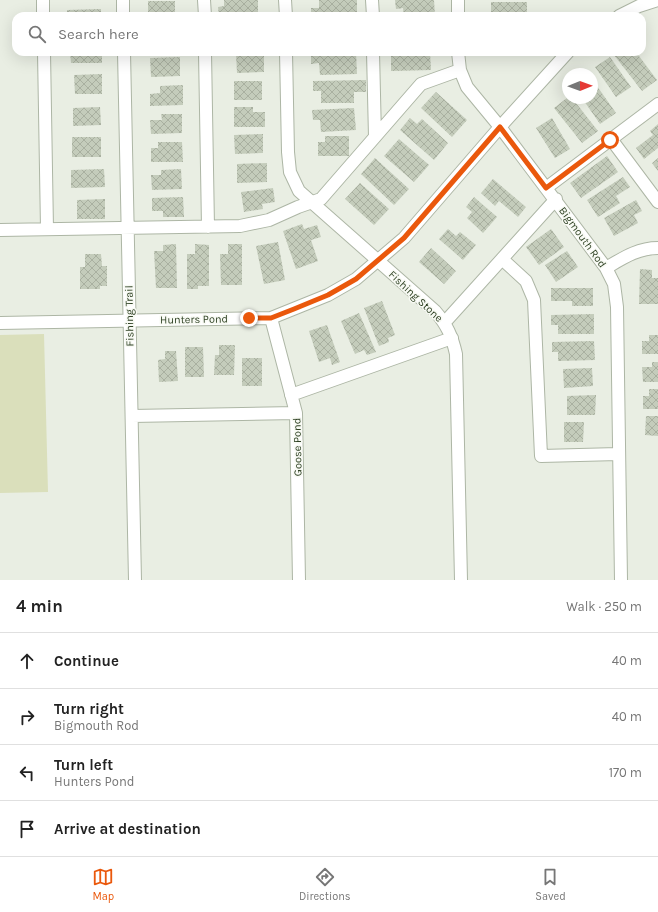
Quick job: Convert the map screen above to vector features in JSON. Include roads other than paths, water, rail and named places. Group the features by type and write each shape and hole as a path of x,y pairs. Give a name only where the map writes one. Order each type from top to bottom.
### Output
{"street":[{"path":"43,0 43,12"},
{"path":"123,0 123,12"},
{"path":"204,0 205,12"},
{"path":"285,0 286,12"},
{"path":"372,0 372,12"},
{"path":"458,0 458,12"},
{"path":"627,12 639,6 658,0"},
{"path":"44,56 47,229"},
{"name":"Fishing Trail","path":"124,56 135,580"},
{"path":"205,56 208,227"},
{"name":"Fishing Stone","path":"286,56 288,152 290,172 299,190 435,311 445,322 452,338 456,354 461,580"},
{"path":"373,56 375,137"},
{"name":"Bigmouth Rod","path":"458,56 460,70 467,87 556,199 606,268 614,284 617,307 621,580"},
{"name":"Hunters Pond","path":"0,323 271,318 328,295 356,279 404,238 500,127 564,56"},
{"path":"0,230 240,226 269,220 321,199 420,84 460,70"},
{"path":"546,188 658,104"},
{"path":"610,140 658,202"},
{"path":"445,322 556,199"},
{"path":"606,268 631,254 647,248 658,248"},
{"path":"502,259 526,281 534,300 541,456 618,454"},
{"name":"Goose Pond","path":"271,318 296,413 300,580"},
{"path":"291,395 452,338"},
{"path":"132,416 296,413"}]}
